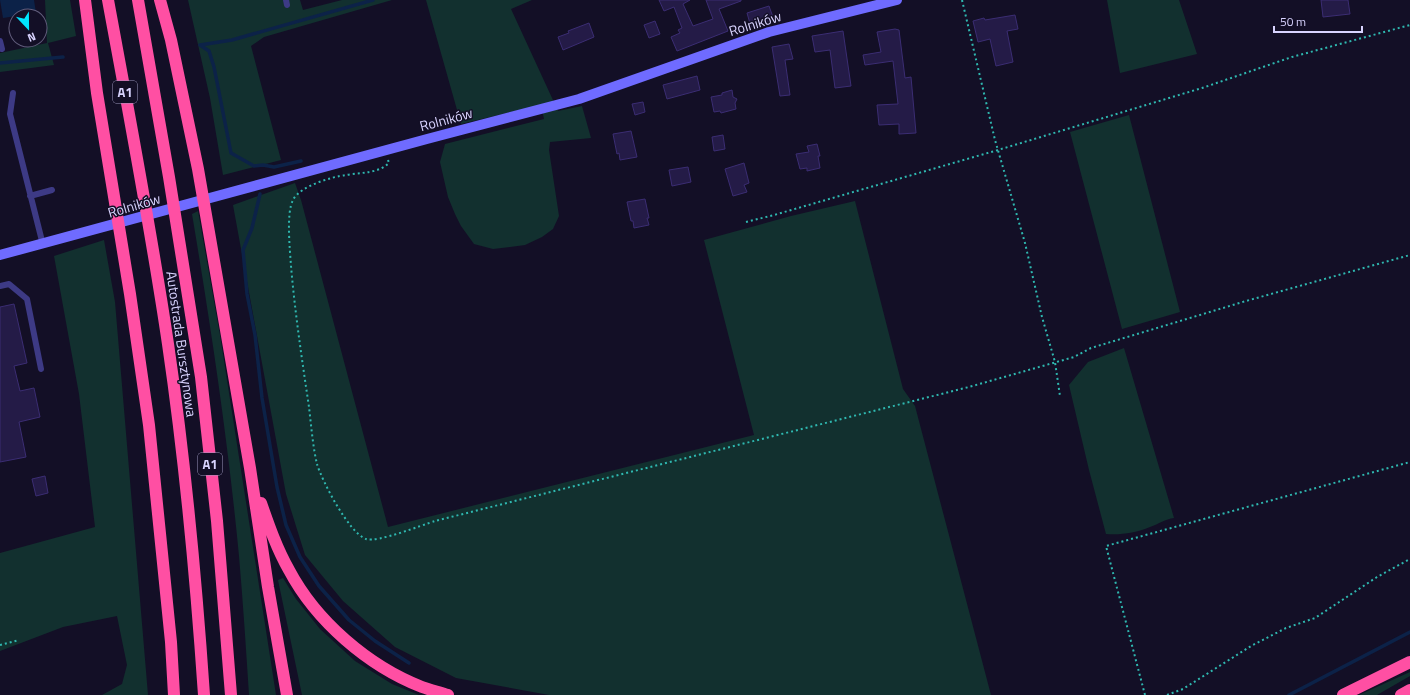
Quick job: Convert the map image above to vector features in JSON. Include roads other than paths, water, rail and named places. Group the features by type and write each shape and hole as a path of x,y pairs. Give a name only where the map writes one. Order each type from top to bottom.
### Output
{"highway":[{"path":"85,0 97,93 123,251 149,425 171,642 174,695"},
{"name":"Autostrada Bursztynowa","path":"108,0 142,185 168,344 192,543 204,695"},
{"name":"Autostrada Bursztynowa","path":"138,0 179,234 200,377 217,521 231,695"},
{"path":"160,0 171,40 198,169 250,468 268,587 287,695"},
{"path":"250,468 276,545 289,571 308,600 330,626 356,649 388,670 421,686 448,695"},
{"path":"166,695 171,642"},
{"path":"1343,695 1410,662"},
{"path":"1401,695 1410,690"}],"street":[{"name":"Rolników","path":"0,255 43,245 386,150 579,99 769,32 897,0"}],"lane":[{"path":"0,42 2,49"},
{"path":"13,93 10,114 43,245"},
{"path":"30,196 52,190"},
{"path":"0,286 10,284 28,299 41,369"}],"water":[{"path":"0,0 34,0 35,8 8,8 8,17 3,18"}],"waterway":[{"path":"200,45 232,40 373,0"},
{"path":"200,45 209,51 214,67 231,153 254,166 263,165 274,167 301,161"},
{"path":"0,63 63,57"},
{"path":"260,194 252,228 243,250 247,294 255,335 262,398 277,487 286,525 300,557 319,586 349,620 375,641 409,663"},
{"path":"1289,695 1410,632"}]}
